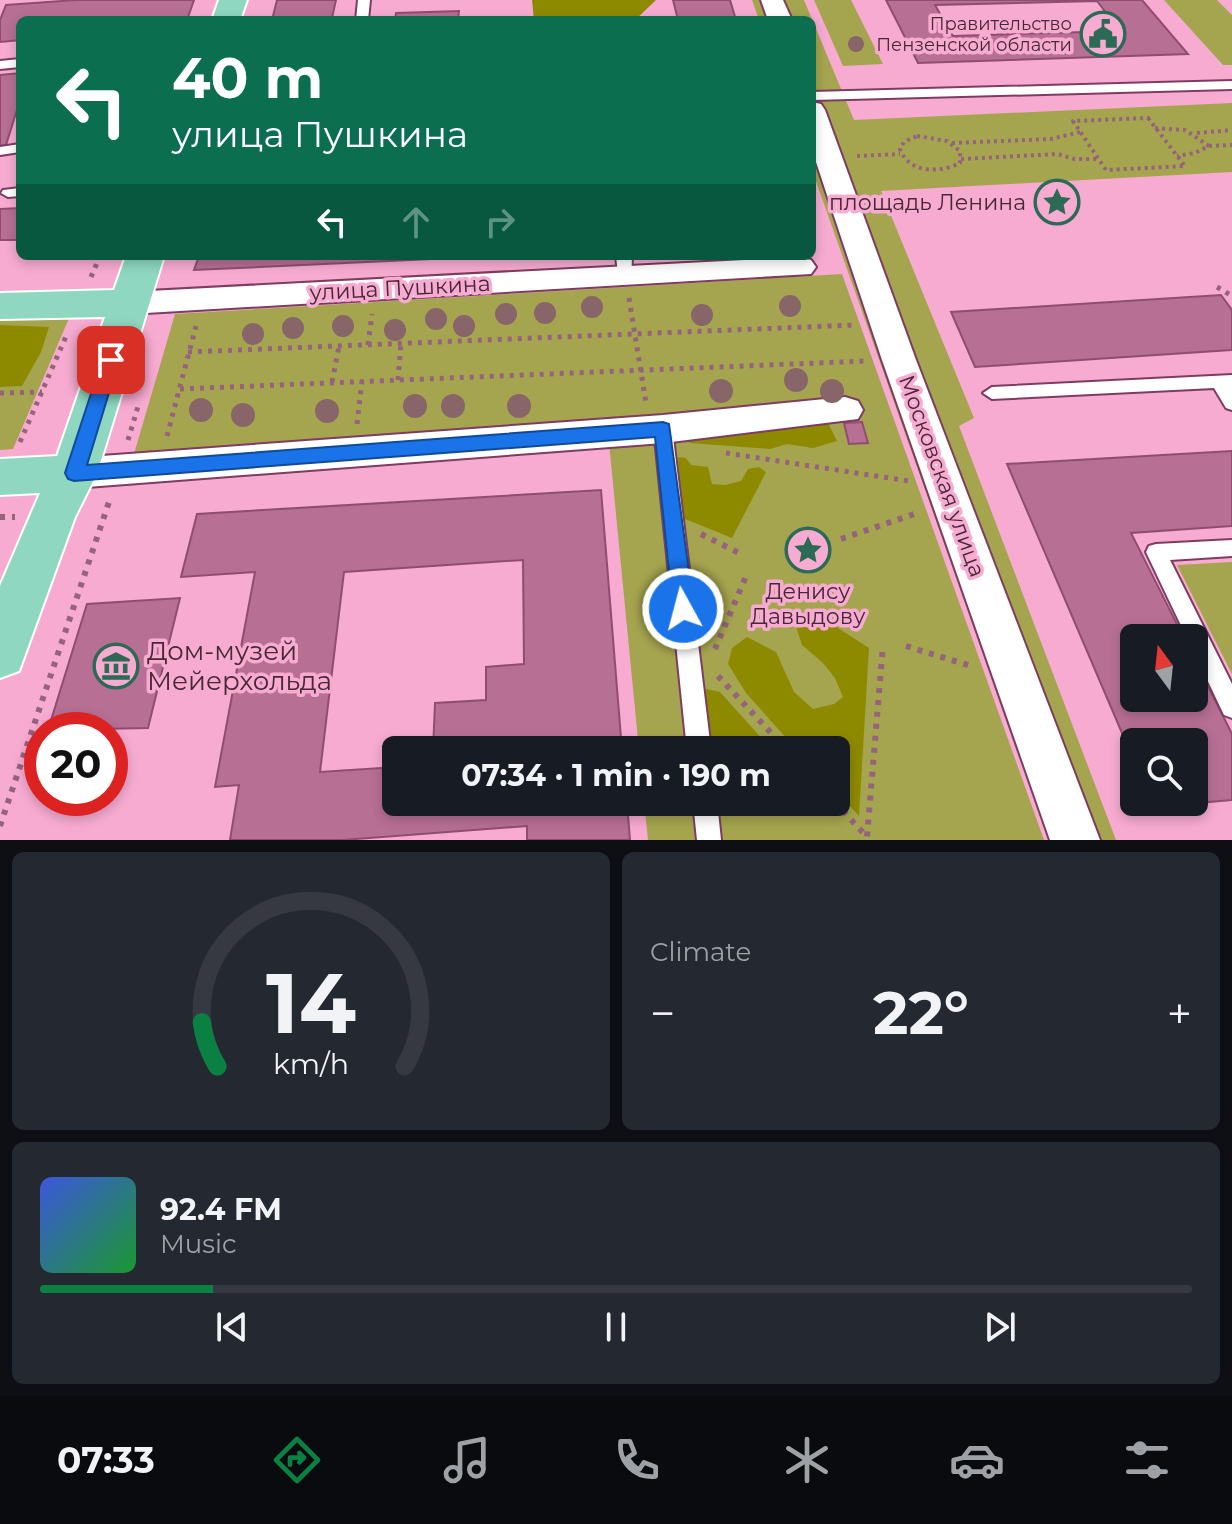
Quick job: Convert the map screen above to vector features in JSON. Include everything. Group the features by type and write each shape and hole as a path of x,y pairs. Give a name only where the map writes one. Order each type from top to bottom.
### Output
{"main road":[{"path":"0,654 51,517 97,472 129,303 144,260"},
{"name":"улица Пушкина","path":"0,306 129,303"},
{"path":"3,477 97,472"}],"street":[{"name":"Московская улица","path":"818,136 1075,840"},
{"name":"улица Пушкина","path":"129,303 625,267 800,267"},
{"path":"97,472 657,430 845,410"}],"lane":[{"path":"816,96 1232,85"},
{"path":"992,393 1226,382 1232,403"},
{"path":"657,430 673,520 697,736"},
{"path":"1232,548 1156,552 1232,707"},
{"path":"706,816 709,840"}],"path":[{"path":"1148,118 1155,128 1185,166 1106,170 1073,121 1148,118"},
{"path":"1155,128 1178,127 1196,133 1232,130"},
{"path":"951,143 1048,139 1080,132"},
{"path":"1196,133 1209,146"},
{"path":"818,136 900,154 910,164 929,170 948,170 961,159 1058,154 1074,159 1099,159"},
{"path":"900,154 902,143 917,136 951,143 960,151 961,159"},
{"path":"1048,139 1058,154"},
{"path":"1176,156 1195,153 1209,146 1232,145"},
{"path":"3,477 98,260"},
{"path":"625,267 641,370 657,430"},
{"path":"1217,287 1232,296"},
{"path":"159,469 204,298"},
{"path":"188,352 886,324"},
{"path":"398,380 401,343"},
{"path":"332,382 339,346"},
{"path":"180,389 899,360"},
{"path":"353,453 362,381"},
{"path":"0,393 42,392"},
{"path":"0,826 97,472 140,399"},
{"path":"841,539 926,510"},
{"path":"673,520 739,553"},
{"path":"708,665 747,574"},
{"path":"687,639 774,736"},
{"path":"848,816 867,837 883,645"},
{"path":"906,646 982,670"}],"shaded area":[{"path":"532,0 656,0 639,16 534,16"},
{"path":"752,0 804,0 811,16 758,16"},
{"path":"814,0 851,0 883,64 843,66"},
{"path":"1164,0 1217,0 1232,15 1232,65 1223,65"},
{"path":"816,29 854,120 1232,103 1232,172 881,191 974,418 959,426 1116,840 1049,840 816,181"},
{"path":"842,274 1044,840 648,840 645,816 850,816 850,736 638,736 607,422 134,454 175,314"},
{"path":"70,316 13,449 0,450 0,319"},
{"path":"0,325 49,327 41,352 22,386 0,387"},
{"path":"799,419 828,423 837,441 813,448 787,444 770,449 690,443 683,434"},
{"path":"678,457 686,458 691,465 708,467 712,484 741,481 748,469 759,467 766,472 732,538 680,517"},
{"path":"1232,562 1232,674 1208,624 1177,565"},
{"path":"809,618 832,624 869,648 859,816 850,806 850,736 784,736 746,693 728,664 732,648 747,637 776,652 794,692 813,709 834,704 843,697 835,678 802,645 794,620"},
{"path":"702,688 720,692 759,736 708,736"}],"building":[{"path":"76,0 194,0 188,16 16,16 16,40 0,42 0,20 6,5"},
{"path":"277,0 336,0 332,16 273,16"},
{"path":"673,0 730,0 735,16 677,16"},
{"name":"Правительство Пензенской области","path":"886,0 1142,0 1188,54 918,63","holes":["1097,1 1120,31 953,36 935,5"]},
{"path":"459,11 458,16 396,16 396,13"},
{"path":"16,73 16,113 6,145 0,146 0,75"},
{"path":"16,208 16,240 0,240 0,209"},
{"path":"198,260 410,260 194,270"},
{"path":"1221,295 1232,310 1232,350 975,367 951,312"},
{"path":"862,422 868,443 849,444 844,423"},
{"path":"1232,451 1232,526 1131,533 1177,624 1120,624 1120,712 1208,712 1208,686 1232,734 1232,800 1208,802 1208,728 1120,728 1007,464"},
{"path":"601,490 621,736 434,736 435,703 486,700 486,667 524,664 523,560 344,572 320,772 382,768 382,816 628,816 630,840 527,840 527,826 343,840 230,840 239,785 215,787 255,572 181,577 197,514"},
{"name":"Дом-музей Мейерхольда","path":"180,598 148,728 128,728 128,712 54,712 87,604"}],"place":[{"name":"Правительство Пензенской области","path":"1103,34"},
{"name":"площадь Ленина","path":"1057,202"},
{"name":"Денису Давыдову","path":"808,550"},
{"name":"Дом-музей Мейерхольда","path":"116,666"}],"route":[{"path":"111,360 74,473 663,429 683,609"}]}
